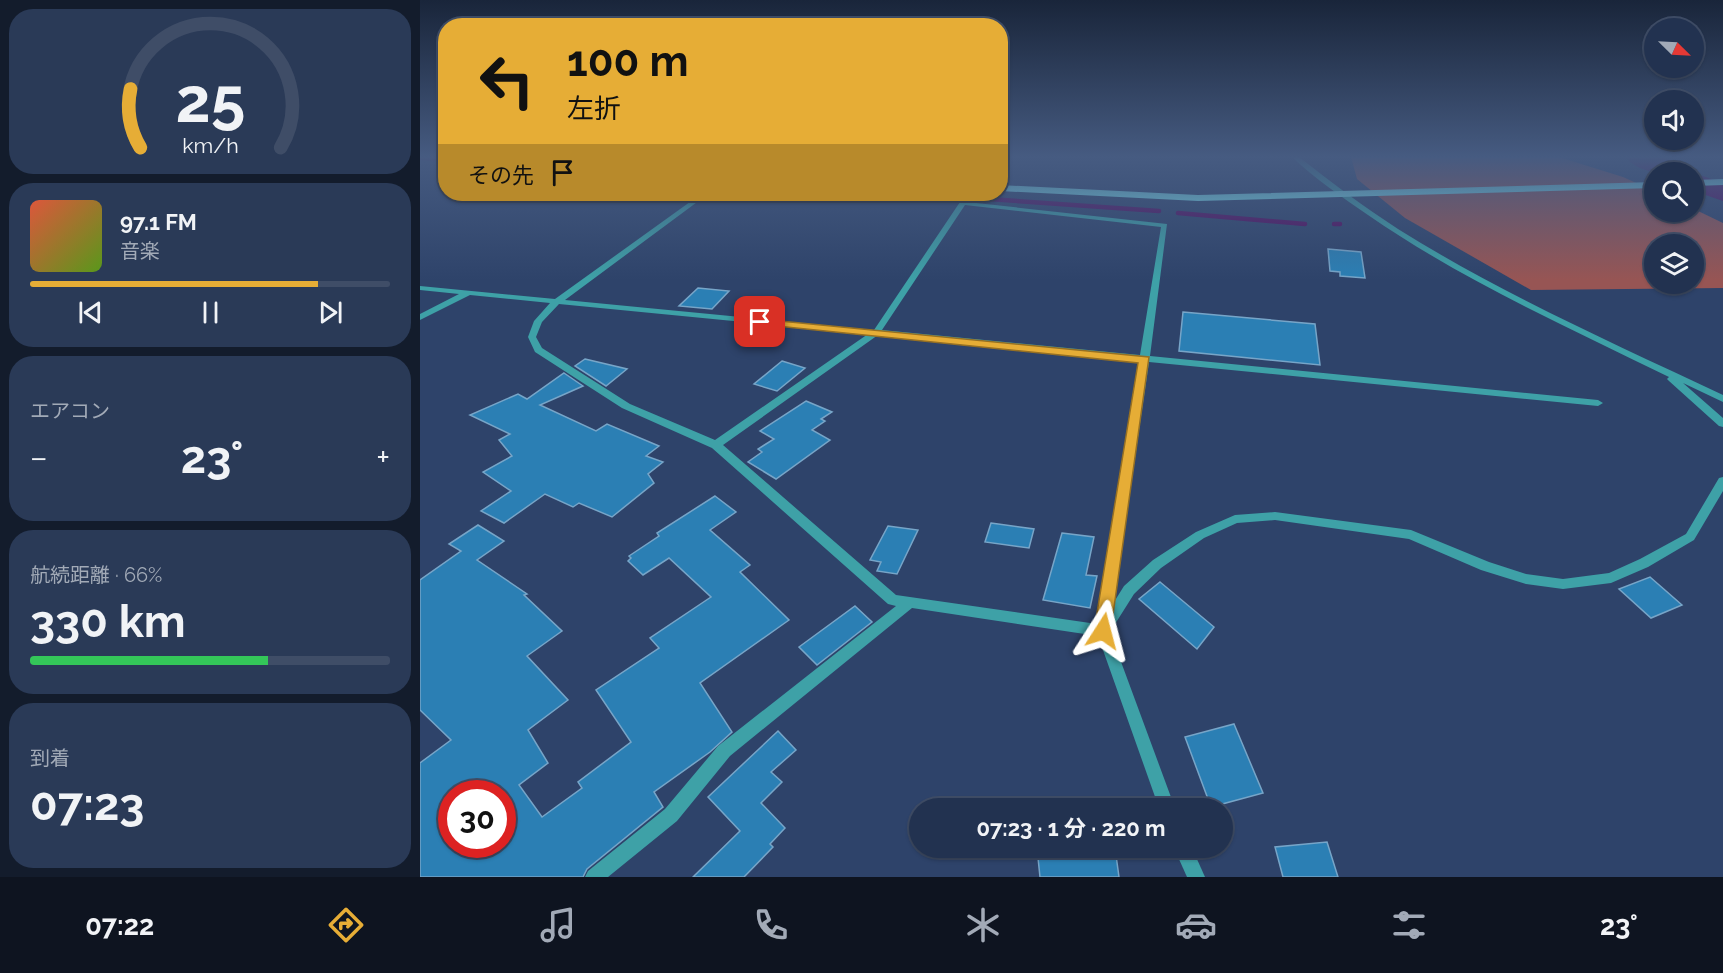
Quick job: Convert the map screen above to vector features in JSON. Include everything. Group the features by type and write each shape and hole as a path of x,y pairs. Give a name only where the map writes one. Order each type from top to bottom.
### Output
{"street":[{"path":"1346,198 1390,229 1497,290 1723,399"},
{"path":"695,201 556,302 542,315 533,330 533,343 538,350 626,406 716,445 893,600 1103,631"},
{"path":"716,445 875,333 963,201"},
{"path":"987,201 1165,225 1103,631 1163,798"},
{"path":"420,288 1598,403"},
{"path":"420,317 468,293"},
{"path":"1660,369 1723,424"},
{"path":"1103,631 1129,590 1157,564 1200,535 1234,519 1275,516 1411,535 1485,566 1526,579 1563,584 1611,578 1644,563 1690,537 1723,481"},
{"path":"594,877 671,815 724,751 908,604"},
{"path":"1188,858 1196,877"}],"shaded area":[{"path":"1380,198 1644,198 1644,222 1704,222 1704,214 1723,223 1723,288 1704,288 1704,234 1644,234 1644,289 1531,290 1405,218"}],"building":[{"path":"1328,249 1361,252 1365,278 1340,276 1340,272 1330,271"},
{"path":"698,288 729,291 712,309 679,306"},
{"path":"1183,312 1315,324 1320,365 1179,351"},
{"path":"585,359 627,369 606,386 575,366"},
{"path":"782,361 805,368 777,391 754,384"},
{"path":"564,373 583,386 540,405 596,431 607,424 659,446 646,456 663,462 648,474 654,483 612,517 579,503 573,507 545,494 504,523 481,511 511,491 483,472 512,456 499,440 510,434 470,415 518,394 527,399"},
{"path":"806,401 832,412 821,419 825,421 812,430 830,440 776,479 748,462 762,452 758,449 774,439 760,431"},
{"path":"715,496 736,512 710,530 750,565 740,572 789,620 700,683 732,732 710,752 654,792 663,807 587,869 583,877 420,877 420,763 451,740 420,710 420,580 461,551 449,544 478,525 504,541 477,560 527,594 524,595 562,631 527,656 568,700 528,730 548,763 519,785 542,817 582,788 578,782 631,742 596,690 659,648 650,638 711,597 669,558 643,575 628,561 631,558 629,556 659,536 657,533"},
{"path":"991,523 1034,529 1029,548 985,542"},
{"path":"888,526 918,530 897,574 877,571 881,562 870,560"},
{"path":"1062,533 1094,537 1086,575 1097,576 1090,608 1043,600"},
{"path":"1650,577 1682,605 1651,618 1619,589"},
{"path":"1160,582 1214,627 1197,649 1139,599"},
{"path":"855,606 872,622 817,665 799,647"},
{"path":"1234,724 1263,793 1233,801 1233,798 1208,798 1185,737"},
{"path":"778,731 796,750 771,772 782,782 761,803 785,828 770,844 773,847 744,877 693,877 740,831 708,797"},
{"path":"1327,842 1338,877 1283,877 1275,847"},
{"path":"1038,858 1116,858 1119,877 1040,877"}],"waterway":[{"path":"1008,200 1159,211"},
{"path":"1178,213 1305,224"},
{"path":"1334,224 1340,224"}],"route":[{"path":"760,322 1144,360 1103,631"}]}
